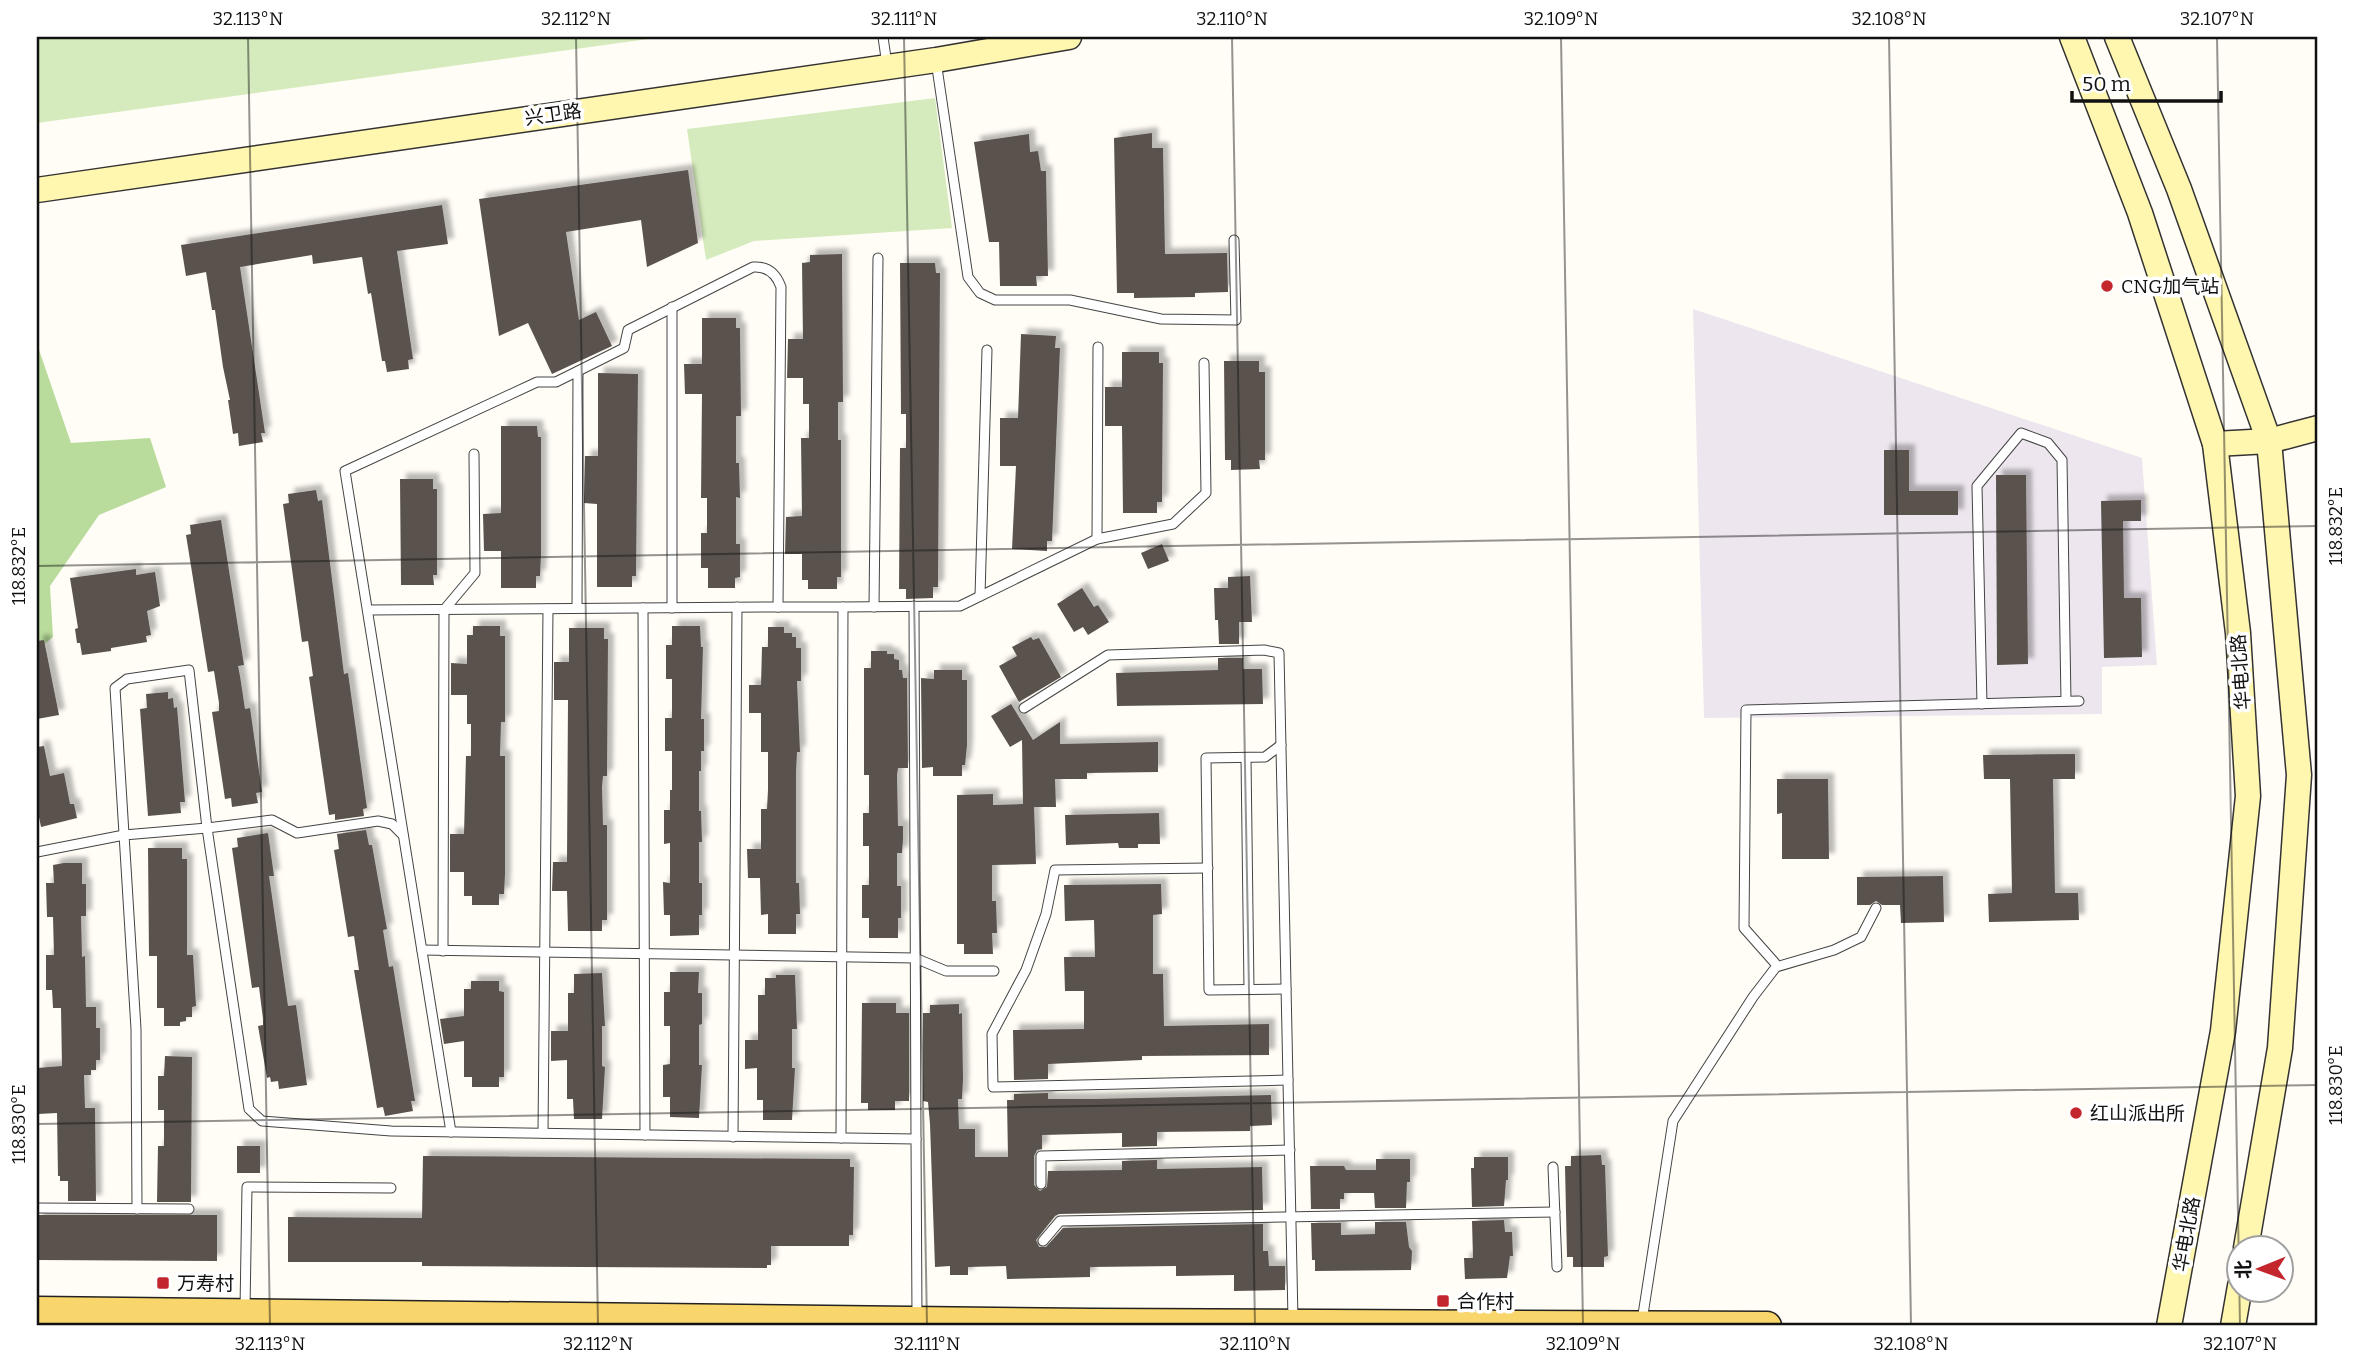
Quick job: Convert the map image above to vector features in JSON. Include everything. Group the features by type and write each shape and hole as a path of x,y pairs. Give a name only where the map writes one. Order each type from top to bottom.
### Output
{"main road":[{"name":"兴卫路","path":"37,190 936,60 1069,37"},
{"name":"华电北路","path":"2072,37 2140,213 2215,444 2238,633 2248,796 2222,1031 2169,1326"},
{"path":"2117,37 2179,189 2269,441 2299,775 2280,1048 2248,1234"},
{"path":"2215,444 2269,441 2318,428"},
{"path":"2232,1326 2236,1304"},
{"path":"37,1311 917,1321 1767,1326"}],"lane":[{"path":"883,37 887,67"},
{"path":"936,60 968,277 973,286 987,297 1003,301 1070,300 1161,319 1236,320 1234,240"},
{"path":"874,607 878,258"},
{"path":"451,1132 345,471 537,382 556,382 578,372 624,348 628,330 753,267 767,269 778,279 780,287 778,607"},
{"path":"672,307 672,608"},
{"path":"1097,539 1098,347"},
{"path":"980,596 987,350"},
{"path":"368,610 960,606 1097,539 1173,524 1206,493 1204,363"},
{"path":"578,372 578,608"},
{"path":"1982,704 1978,486 2021,433 2048,443 2062,460 2066,702"},
{"path":"443,950 444,610 475,573 474,454"},
{"path":"914,606 917,1321"},
{"path":"733,1136 737,607"},
{"path":"841,1138 843,607"},
{"path":"643,608 645,1135"},
{"path":"543,1133 548,609"},
{"path":"1024,708 1108,655 1264,650 1279,653 1294,1324"},
{"path":"137,1209 136,1029 115,688 127,679 189,670 207,828 249,1109 262,1121 391,1131 916,1139"},
{"path":"1775,963 1744,928 1746,710 2079,701"},
{"path":"1281,745 1265,757 1206,758 1209,990 1286,989"},
{"path":"1246,758 1249,989"},
{"path":"37,852 124,835 272,820 297,833 378,821 393,824 404,837"},
{"path":"1208,868 1055,870 1045,914 1026,970 992,1034 993,1087 1288,1080"},
{"path":"1641,1326 1673,1121 1776,967 1834,950 1861,937 1877,908"},
{"path":"422,950 915,958 946,971 994,971"},
{"path":"1041,1184 1041,1156 1290,1150"},
{"path":"1553,1167 1557,1267"},
{"path":"245,1314 247,1187 391,1188"},
{"path":"37,1208 189,1209"},
{"path":"1043,1241 1060,1221 1555,1212"}],"shaded area":[{"path":"1693,309 2142,458 2157,665 2102,667 2102,714 1704,718"}],"green space":[{"path":"37,37 663,37 37,123"},
{"path":"935,98 952,228 754,241 706,260 687,129"},
{"path":"37,344 71,443 150,438 166,487 99,515 50,586 53,637 37,650"}],"building":[{"path":"1152,133 1152,148 1163,148 1165,254 1227,253 1228,292 1195,293 1195,297 1134,298 1134,293 1117,293 1114,138"},
{"path":"1029,134 1030,152 1038,151 1041,171 1046,171 1048,276 1036,276 1037,286 1000,286 999,242 989,242 974,142"},
{"path":"688,170 698,243 647,267 641,220 566,232 579,320 596,312 612,346 552,374 528,323 499,336 479,199"},
{"path":"442,205 448,244 397,251 413,359 408,360 409,369 387,372 385,361 382,361 362,257 313,264 312,255 240,267 265,433 261,433 263,442 239,446 238,433 233,434 215,310 212,310 206,272 186,276 181,245"},
{"path":"842,254 843,402 838,402 838,440 841,440 841,577 837,577 837,589 808,589 808,580 802,580 802,554 785,554 786,517 802,516 801,438 809,438 809,404 803,404 803,378 787,378 788,339 803,339 802,263 810,262 810,255"},
{"path":"900,263 935,263 936,273 940,273 938,587 933,587 933,598 906,599 906,589 899,589 900,448 906,448 906,414 901,414"},
{"path":"702,318 736,318 736,328 740,328 741,416 736,416 736,463 739,463 740,498 736,497 736,544 740,544 740,577 735,578 735,588 708,588 708,568 701,568 701,533 707,533 707,498 701,498 702,394 685,394 684,364 702,364"},
{"path":"1021,334 1056,336 1055,348 1060,348 1052,541 1047,541 1047,551 1012,549 1016,466 1000,466 1000,418 1018,418"},
{"path":"1122,352 1159,352 1159,363 1163,363 1162,502 1157,502 1157,513 1123,513 1122,426 1105,426 1105,387 1122,387"},
{"path":"1224,361 1259,361 1259,372 1265,372 1265,460 1259,460 1260,469 1231,470 1231,460 1225,460"},
{"path":"598,373 638,374 636,576 632,576 632,587 597,587 597,504 584,503 585,456 598,456"},
{"path":"501,426 537,426 538,437 541,437 541,555 540,576 536,576 536,588 501,588 501,551 484,551 483,514 501,513"},
{"path":"1884,450 1909,450 1909,491 1958,491 1958,515 1884,515"},
{"path":"1996,475 2026,475 2028,664 1997,665"},
{"path":"400,479 433,479 433,489 437,489 437,575 433,575 434,585 401,585"},
{"path":"316,490 318,501 322,500 344,674 348,673 367,808 363,809 364,816 335,820 335,814 329,815 309,677 313,676 308,641 302,642 283,504 289,503 288,494"},
{"path":"2141,500 2141,521 2123,521 2124,598 2141,598 2142,657 2104,658 2101,501"},
{"path":"221,520 244,665 238,666 245,709 250,708 262,792 256,793 258,803 232,807 231,798 225,799 212,712 219,711 219,703 214,671 208,672 186,535 191,534 190,525"},
{"path":"1162,544 1169,561 1148,569 1141,553"},
{"path":"136,569 136,575 155,572 160,606 147,611 151,635 146,636 147,642 82,655 80,643 77,643 75,629 78,628 70,578"},
{"path":"1250,576 1252,622 1239,622 1239,644 1219,644 1214,588 1228,588 1228,577"},
{"path":"1082,588 1094,607 1098,605 1109,622 1088,635 1083,627 1074,632 1057,604"},
{"path":"473,626 500,626 500,636 505,636 505,722 501,722 500,756 505,756 505,874 504,894 499,894 499,905 472,905 472,896 464,896 464,872 450,872 450,834 464,834 466,756 471,756 467,695 451,695 451,663 467,664 467,635 473,635"},
{"path":"672,626 700,626 703,647 701,719 704,719 704,751 701,751 699,771 702,842 699,842 699,883 702,883 702,915 699,915 699,935 670,936 670,915 664,915 663,882 670,883 670,843 664,844 664,810 670,810 672,790 672,751 665,751 665,718 672,718 672,679 666,679 666,645 672,645"},
{"path":"768,627 784,627 784,633 792,633 792,637 796,637 796,648 801,648 801,681 797,681 800,752 797,752 796,772 796,883 799,883 800,914 796,914 796,934 768,934 768,914 761,915 760,878 748,878 747,849 761,849 761,809 767,809 768,790 768,752 761,752 761,713 749,713 749,685 761,685 762,647 768,647"},
{"path":"569,628 604,628 604,639 608,639 607,776 603,776 602,787 603,825 607,825 607,920 602,920 602,931 568,931 567,891 552,891 553,862 567,862 568,700 554,700 554,662 569,662"},
{"path":"1031,637 1033,640 1039,638 1061,677 1019,702 999,666 1017,656 1012,647"},
{"path":"44,640 59,715 37,719 37,641"},
{"path":"871,651 894,654 894,659 899,660 899,670 902,670 903,678 907,678 908,768 898,768 897,775 898,826 903,826 902,853 897,853 897,886 901,886 898,938 869,938 869,918 862,918 862,885 869,885 869,846 863,846 863,813 869,813 869,775 864,775 864,668 871,668"},
{"path":"1218,658 1243,658 1243,669 1262,669 1263,704 1117,706 1116,673 1218,670"},
{"path":"934,670 962,670 962,680 967,680 967,745 962,776 933,776 933,767 922,768 921,678 934,679"},
{"path":"168,692 168,699 173,698 174,708 177,707 185,802 180,802 181,813 148,816 140,709 147,708 146,694"},
{"path":"1011,704 1033,740 1060,722 1060,744 1158,742 1158,772 1087,773 1087,779 1055,779 1056,807 1034,807 1036,864 992,865 992,901 996,901 997,933 992,933 993,954 964,954 964,944 957,944 957,795 993,794 993,805 1023,804 1022,740 1010,747 991,716"},
{"path":"44,746 50,776 64,773 70,804 74,804 77,818 41,827 37,807 37,747"},
{"path":"2075,754 2075,779 2053,779 2055,893 2078,893 2079,920 1989,922 1988,894 2012,893 2010,779 1984,779 1983,755"},
{"path":"1777,779 1828,779 1829,859 1782,859 1782,813 1777,814"},
{"path":"1159,813 1160,844 1138,844 1138,848 1119,848 1118,843 1066,845 1065,815"},
{"path":"366,830 369,845 372,845 387,929 383,930 389,967 393,966 415,1101 411,1101 413,1111 385,1116 383,1107 377,1108 354,970 359,970 354,936 348,937 334,850 339,849 337,834"},
{"path":"268,833 274,876 269,876 288,1006 296,1005 307,1085 279,1089 278,1081 271,1082 270,1077 267,1078 258,1026 263,1025 259,987 252,988 232,848 238,847 237,838"},
{"path":"148,848 182,848 182,859 187,859 187,955 193,955 196,1006 192,1007 192,1017 186,1017 186,1021 180,1022 180,1026 164,1026 164,1008 157,1008 157,956 149,956"},
{"path":"82,863 82,884 86,884 86,916 81,916 86,1007 96,1007 96,1028 100,1028 100,1060 96,1060 96,1070 91,1070 91,1075 84,1075 85,1108 95,1108 96,1201 68,1201 68,1181 60,1181 58,1176 57,1113 38,1114 37,1068 62,1066 61,1008 53,1008 52,990 46,990 46,955 54,955 53,917 47,917 46,883 54,883 53,865"},
{"path":"1943,876 1944,922 1901,923 1900,905 1882,905 1876,901 1870,905 1857,905 1857,877"},
{"path":"1161,884 1162,914 1153,915 1153,974 1163,974 1164,1026 1269,1024 1269,1055 1142,1056 1142,1060 1048,1064 1048,1079 1014,1080 1013,1030 1084,1029 1084,991 1065,991 1064,957 1095,957 1094,920 1065,921 1064,885"},
{"path":"670,972 699,972 698,993 702,993 702,1024 699,1025 699,1065 702,1065 699,1118 670,1117 670,1097 663,1097 663,1065 670,1064 670,1026 664,1026 664,992 670,992"},
{"path":"602,973 605,1026 602,1026 602,1066 605,1067 602,1119 574,1119 573,1099 567,1099 567,1060 551,1061 551,1031 568,1031 568,993 574,993 574,974"},
{"path":"776,975 795,975 797,1029 792,1029 792,1068 795,1068 792,1120 763,1120 763,1100 757,1100 757,1068 745,1069 745,1040 758,1040 758,995 765,995 765,978 776,978"},
{"path":"471,981 499,981 499,991 504,992 504,1077 499,1077 499,1087 472,1087 472,1077 464,1077 464,1041 444,1044 440,1019 464,1016 464,989 471,989"},
{"path":"862,1003 896,1003 896,1013 909,1013 909,1101 895,1101 895,1110 868,1110 868,1103 861,1103"},
{"path":"959,1004 959,1014 962,1013 963,1079 962,1099 958,1099 959,1129 975,1129 975,1157 1008,1157 1007,1100 1014,1100 1014,1094 1048,1093 1048,1099 1271,1095 1272,1125 1250,1126 1250,1131 1157,1132 1157,1146 1122,1147 1122,1133 1042,1135 1042,1149 1037,1150 1034,1156 1034,1185 1040,1191 1047,1187 1048,1171 1122,1170 1122,1161 1157,1160 1157,1169 1262,1167 1263,1210 1059,1214 1036,1240 1039,1247 1046,1247 1063,1228 1263,1224 1263,1251 1268,1251 1269,1266 1285,1266 1285,1290 1234,1291 1234,1275 1176,1276 1176,1266 1090,1267 1090,1277 1007,1279 1006,1266 968,1267 968,1275 950,1275 950,1266 935,1267 930,1124 928,1102 923,1101 923,1013 930,1013 930,1005"},
{"path":"165,1056 192,1057 191,1202 157,1202 158,1146 164,1146 164,1110 158,1110 158,1076 164,1076"},
{"path":"237,1146 260,1146 260,1173 237,1173"},
{"path":"1601,1155 1602,1165 1605,1165 1608,1256 1604,1257 1604,1267 1573,1267 1573,1257 1567,1257 1565,1166 1571,1166 1571,1156"},
{"path":"423,1156 850,1159 850,1167 854,1167 853,1235 849,1235 849,1246 771,1246 771,1265 767,1265 767,1268 422,1266 422,1262 288,1262 288,1217 422,1218"},
{"path":"1474,1157 1508,1157 1504,1206 1472,1207 1471,1168 1474,1168"},
{"path":"1376,1159 1410,1159 1406,1208 1375,1208 1374,1193 1344,1193 1344,1199 1340,1199 1340,1209 1311,1209 1310,1166 1376,1170"},
{"path":"37,1215 217,1215 217,1261 37,1260"},
{"path":"1504,1220 1505,1232 1512,1232 1513,1256 1510,1256 1507,1278 1465,1279 1464,1258 1473,1258 1472,1221"},
{"path":"1375,1222 1406,1222 1409,1247 1412,1251 1411,1270 1315,1271 1311,1223 1341,1223 1341,1235 1375,1234"}],"place":[{"name":"CNG加气站","path":"2107,286"},
{"name":"红山派出所","path":"2076,1113"},
{"name":"万寿村","path":"163,1283"},
{"name":"合作村","path":"1443,1301"}]}
